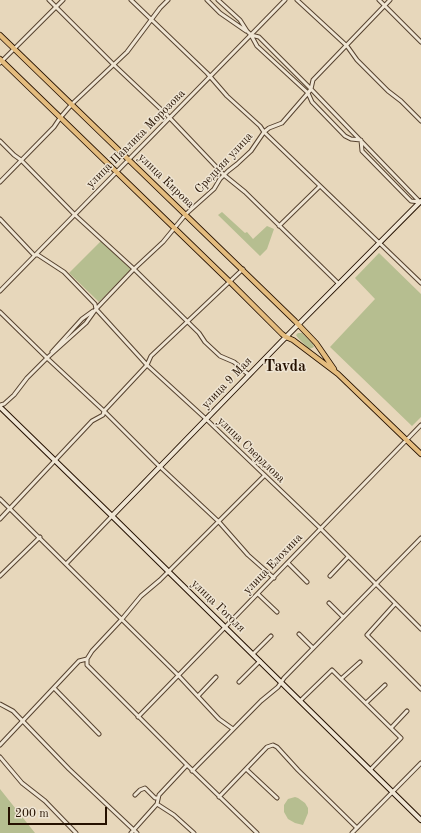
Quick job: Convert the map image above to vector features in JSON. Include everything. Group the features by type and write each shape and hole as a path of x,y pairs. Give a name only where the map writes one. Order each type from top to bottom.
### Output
{"main road":[{"name":"улица Кирова","path":"0,35 299,324 316,343 338,374"},
{"name":"улица Кирова","path":"1,61 230,281 286,337 293,340 338,374 421,454"},
{"path":"308,352 314,352 316,350 316,343"}],"street":[{"path":"49,0 169,118 224,175 245,192 339,284"},
{"path":"1,61 63,0"},
{"path":"131,0 211,77 227,96 260,126 264,132 421,283"},
{"path":"0,182 54,127 72,104 127,52 168,0"},
{"path":"207,0 220,13 251,35 259,37 421,202"},
{"path":"218,0 240,20 247,32"},
{"name":"улица Павлика Морозова","path":"0,291 285,0"},
{"path":"297,0 346,46 357,60 388,91 401,101 421,121"},
{"path":"379,0 421,42"},
{"name":"Средняя улица","path":"0,406 14,395 27,378 47,358 86,323 96,309 134,269 163,242 186,214 214,189 224,175 250,152 264,132 269,128 274,128 282,123 311,89 313,80 390,0"},
{"path":"251,35 257,46 308,93 312,102 346,136 351,139 361,140"},
{"path":"361,140 362,151 412,201 421,202"},
{"path":"0,141 14,155 22,160 74,215 134,269 199,333 205,342 220,356 234,362 249,375"},
{"path":"280,226 320,186"},
{"name":"улица 9 Мая","path":"66,564 286,337 421,202"},
{"name":"улица Свердлова","path":"0,219 34,255 38,255 64,272 95,304 96,309 147,366 206,419 320,528 421,630"},
{"path":"0,519 92,422 103,415 104,411 147,366 150,356 243,269"},
{"path":"47,358 82,319 96,309"},
{"path":"0,312 219,522 248,555 274,578"},
{"name":"улица Гоголя","path":"0,406 55,462 112,516 421,820"},
{"name":"улица Елохина","path":"138,717 421,425"},
{"path":"256,833 87,665 87,659 92,651 141,596 168,572 264,476"},
{"path":"0,499 178,675 219,719 233,729"},
{"path":"0,576 40,537"},
{"path":"192,771 261,701 281,683 284,678 421,538"},
{"path":"330,576 348,557"},
{"path":"288,563 307,582"},
{"path":"258,594 276,612"},
{"path":"329,603 343,617"},
{"path":"395,604 367,635 421,689"},
{"path":"299,634 313,648"},
{"path":"253,654 271,636"},
{"path":"0,745 79,661 87,659"},
{"path":"239,682 260,661"},
{"path":"341,679 360,662"},
{"path":"300,701 332,670 366,703 400,738 370,770"},
{"path":"198,696 216,677"},
{"path":"366,703 385,685"},
{"path":"54,688 99,734"},
{"path":"0,704 14,711 69,769 137,833"},
{"path":"391,728 407,712"},
{"path":"219,797 267,747 273,745 277,747 298,770 357,828"},
{"path":"0,757 22,783 45,801 76,833"},
{"path":"352,833 421,762"},
{"path":"131,833 157,804 159,795 186,765"},
{"path":"246,769 277,798"},
{"path":"135,795 140,790 145,788 155,798 158,798"},
{"path":"157,804 174,815 194,833"}],"green space":[{"path":"222,212 245,233 247,232 253,239 267,226 274,229 267,249 260,256 218,215"},
{"path":"101,241 131,269 99,302 69,273"},
{"path":"379,253 421,294 421,417 412,426 330,347 375,299 355,278"},
{"path":"298,333 302,333 314,347 309,349 298,338 296,335"},
{"path":"0,789 35,833 0,833"},
{"path":"295,797 305,803 308,808 308,813 303,825 288,819 284,812 284,805 288,799"}],"district":[{"name":"Tavda","path":"285,367"}]}
